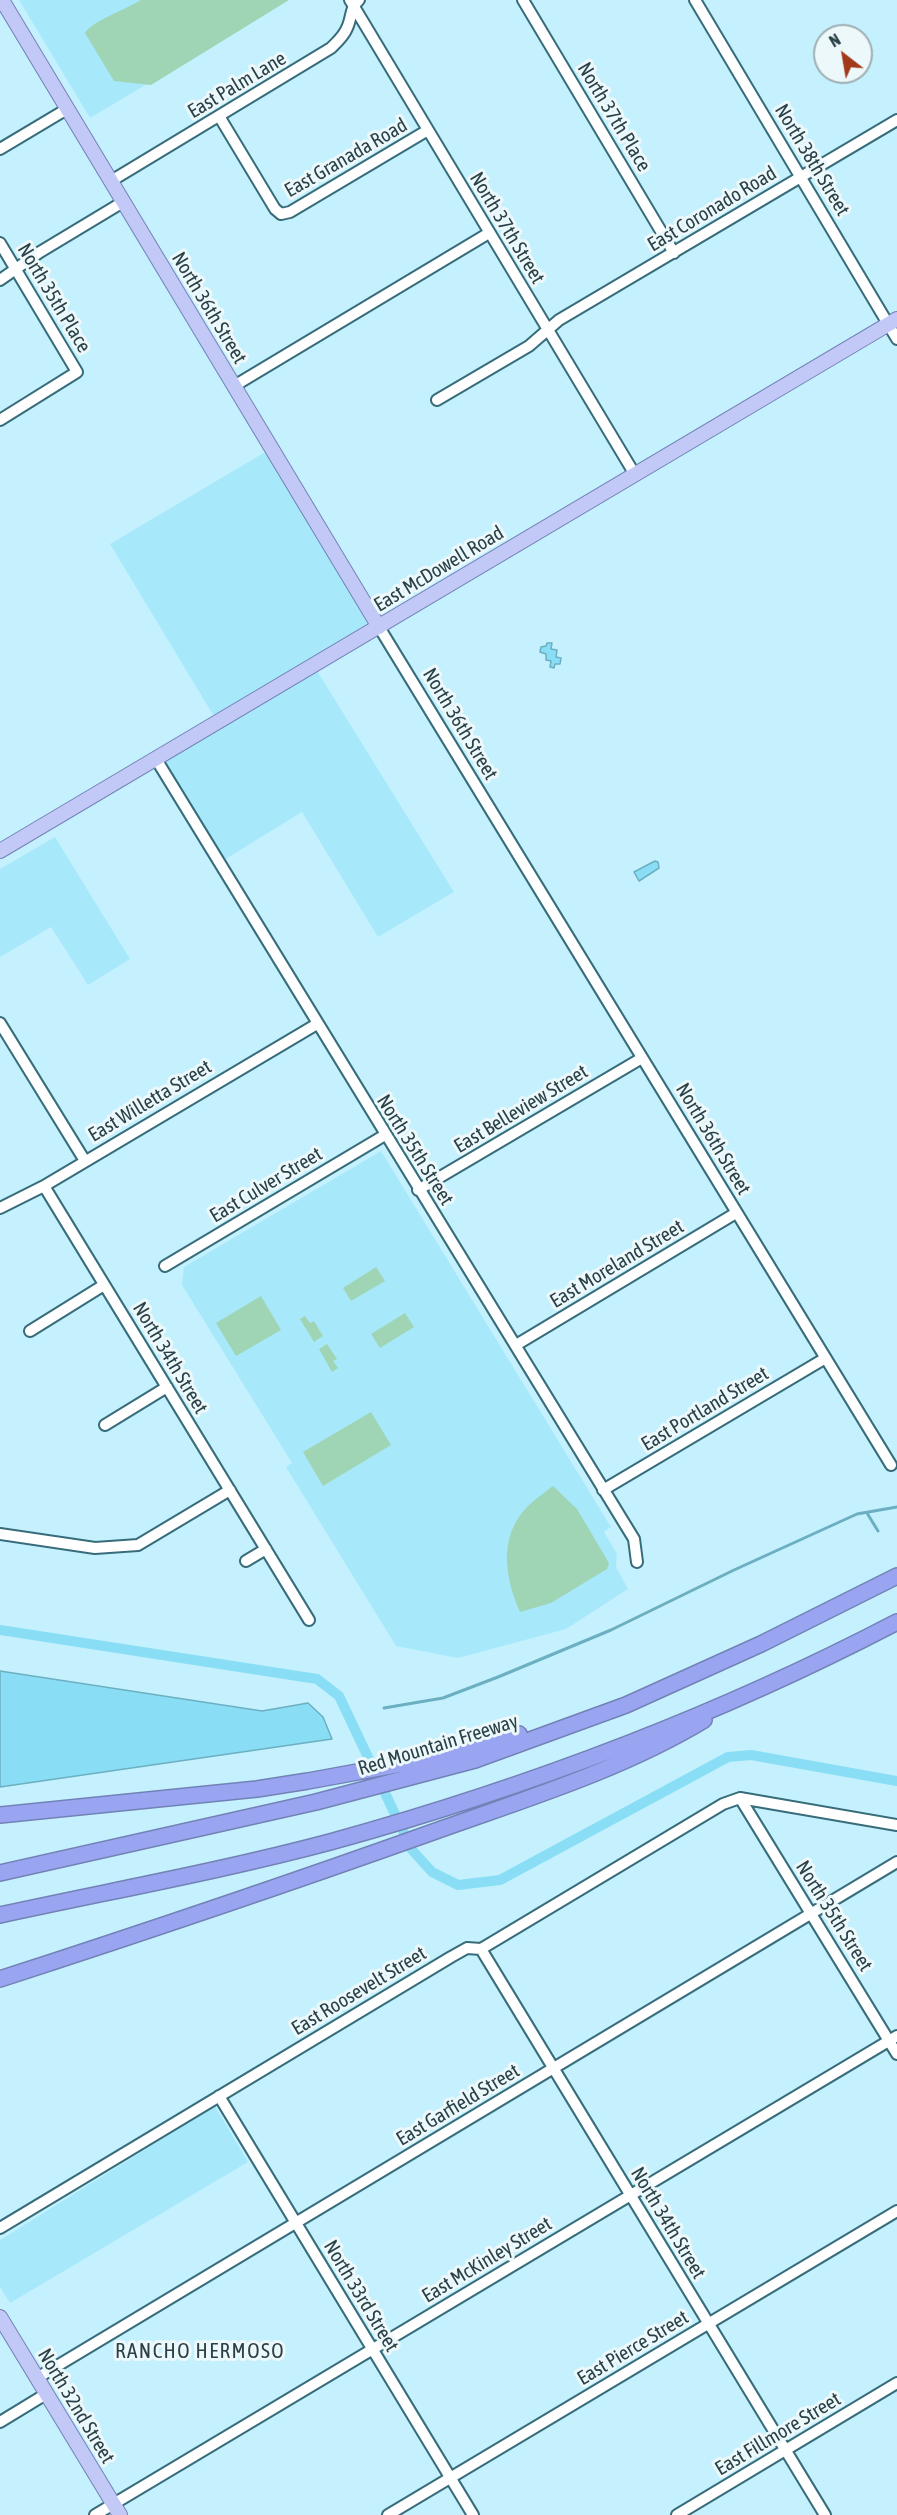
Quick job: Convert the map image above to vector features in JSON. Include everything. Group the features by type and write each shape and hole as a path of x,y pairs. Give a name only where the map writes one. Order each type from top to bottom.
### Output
{"highway":[{"path":"0,1815 215,1794 426,1766 623,1696 692,1675 778,1636 897,1576"},
{"path":"0,1916 329,1842 446,1808 568,1768 738,1699 897,1622"},
{"path":"0,1979 340,1865 548,1791 670,1740 738,1699"},
{"name":"Red Mountain Freeway","path":"0,1873 316,1802 426,1766"}],"main road":[{"name":"North 36th Street","path":"2,0 379,627"},
{"name":"East McDowell Road","path":"0,851 893,322"},
{"name":"North 32nd Street","path":"0,2317 116,2510"}],"street":[{"name":"North 37th Place","path":"523,0 674,253"},
{"name":"North 38th Street","path":"695,0 801,177 893,322 897,339"},
{"name":"East Palm Lane","path":"111,181 331,48 350,24 354,2"},
{"name":"North 37th Street","path":"354,2 634,474"},
{"path":"0,149 67,109"},
{"name":"East Granada Road","path":"219,116 275,209 281,214 290,212 428,130"},
{"name":"East Coronado Road","path":"437,400 529,346 559,320 897,120"},
{"path":"0,280 123,202"},
{"path":"234,386 489,233"},
{"name":"North 35th Place","path":"0,243 77,372 0,420"},
{"name":"North 36th Street","path":"379,627 824,1359 891,1465"},
{"name":"North 35th Street","path":"156,759 633,1539 637,1562"},
{"path":"0,1023 85,1161"},
{"name":"East Willetta Street","path":"0,1208 44,1185 317,1024"},
{"name":"East Belleview Street","path":"418,1190 642,1058"},
{"name":"East Culver Street","path":"165,1266 385,1135"},
{"name":"North 34th Street","path":"44,1185 309,1620"},
{"name":"East Moreland Street","path":"516,1345 736,1213"},
{"path":"30,1331 104,1285"},
{"name":"East Portland Street","path":"603,1490 824,1359"},
{"path":"105,1425 167,1387"},
{"path":"1,1533 95,1548 138,1545 230,1490"},
{"path":"246,1561 266,1549"},
{"path":"740,1798 897,1825"},
{"name":"North 35th Street","path":"740,1798 812,1915 893,2038 897,2054"},
{"name":"East Roosevelt Street","path":"0,2229 451,1957 467,1948 481,1949 723,1804 740,1798"},
{"name":"East Garfield Street","path":"37,2378 555,2070 897,1862"},
{"name":"North 34th Street","path":"481,1949 825,2515"},
{"name":"East McKinley Street","path":"95,2515 116,2510 372,2349 893,2038"},
{"name":"North 33rd Street","path":"219,2096 473,2515"},
{"name":"East Pierce Street","path":"388,2515 897,2211"},
{"name":"East Fillmore Street","path":"677,2515 897,2383"},
{"path":"0,2422 46,2394"}],"shaded area":[{"path":"19,0 288,0 90,118"},
{"path":"272,448 379,627 314,666 454,892 378,937 302,812 219,863 156,759 218,723 110,544"},
{"path":"547,643 552,643 551,649 557,650 556,657 561,658 560,664 555,664 554,668 550,667 551,661 546,660 546,654 540,652 541,647 546,646"},
{"path":"55,837 130,959 88,985 51,927 0,957 0,869"},
{"path":"655,861 658,862 659,868 639,881 634,872"},
{"path":"381,1151 611,1527 604,1532 617,1554 616,1567 628,1589 566,1629 458,1658 396,1646 286,1467 292,1463 182,1285 184,1267"},
{"path":"0,1671 262,1711 308,1703 323,1717 332,1739 0,1787"},
{"path":"215,2106 248,2162 10,2303 0,2287 0,2240"}],"green space":[{"path":"141,0 289,0 151,85 114,81 85,33 102,20"},
{"path":"376,1267 385,1281 351,1301 343,1288"},
{"path":"261,1296 281,1330 236,1356 216,1323"},
{"path":"405,1313 414,1327 380,1348 371,1334"},
{"path":"305,1316 310,1323 314,1321 323,1336 314,1342 300,1319"},
{"path":"327,1344 337,1359 333,1361 338,1368 332,1372 319,1349"},
{"path":"371,1412 391,1445 323,1486 303,1452"},
{"path":"553,1486 577,1509 609,1563 607,1569 551,1603 520,1612 508,1572 508,1544 518,1519 527,1507"}],"waterway":[{"path":"384,1708 443,1698 498,1677 611,1630 734,1570 857,1514 897,1507"},
{"path":"867,1513 878,1531"},
{"path":"0,1630 317,1679 339,1696 412,1850 432,1872 458,1885 500,1880 728,1757 751,1755 897,1781"}],"district":[{"name":"RANCHO HERMOSO","path":"200,2351"}]}
